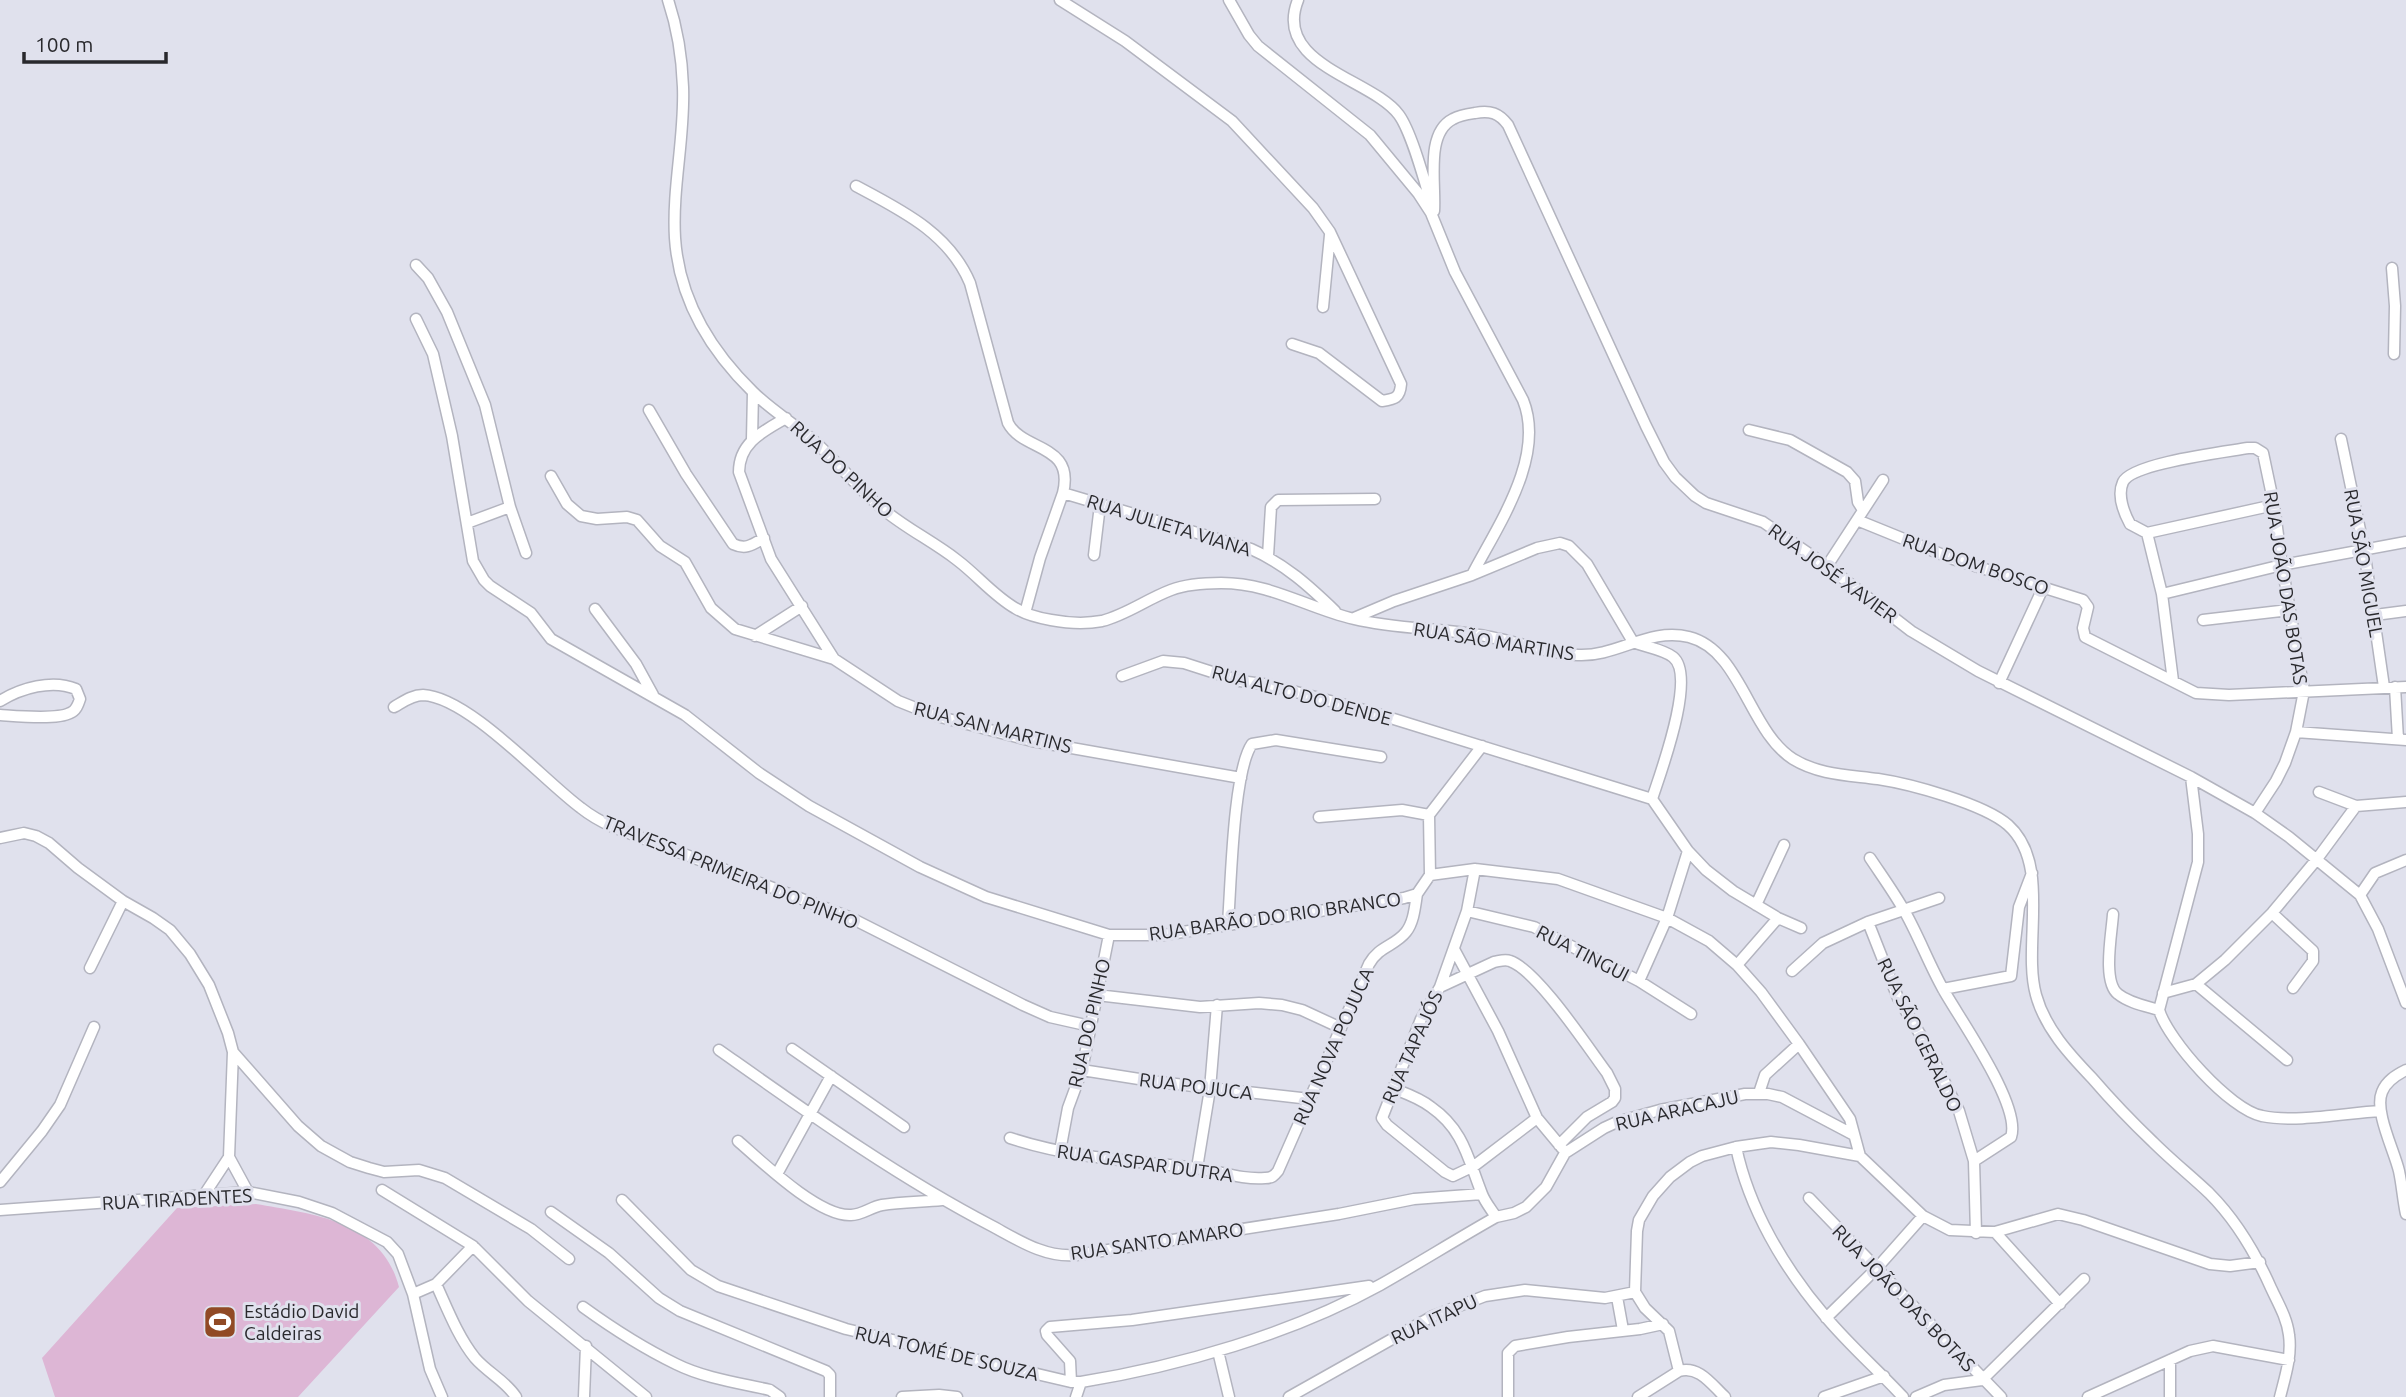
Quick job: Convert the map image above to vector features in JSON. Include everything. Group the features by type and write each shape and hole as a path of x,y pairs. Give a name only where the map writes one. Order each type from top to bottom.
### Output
{"street":[{"name":"RUA DO PINHO","path":"668,0 678,43 683,85 674,204 675,240 681,280 685,295 700,325 729,366 752,392 827,453 881,508 954,557 1000,598 1025,613 1066,622 1098,622 1172,589 1217,583 1272,590 1354,619"},
{"path":"1060,0 1125,41 1232,121 1314,208 1330,233 1401,384 1400,393 1395,399 1382,401 1319,353 1292,344"},
{"path":"1229,0 1249,35 1268,55 1380,145 1434,216"},
{"path":"1298,0 1294,12 1295,24 1308,51 1328,69 1389,105 1399,115 1406,128 1455,272 1528,413 1528,447 1515,491 1472,575"},
{"name":"RUA JOSÉ XAVIER","path":"1434,216 1434,150 1442,127 1457,117 1482,111 1495,113 1503,118 1646,426 1664,462 1675,477 1706,503 1763,522 1827,566 1911,631 1999,683 2191,778 2255,813 2360,895 2378,929 2406,1003"},
{"path":"856,186 927,227 947,246 964,268 1008,423 1013,432 1051,452 1062,466 1066,479 1063,493"},
{"path":"1323,307 1330,233"},
{"path":"416,265 428,278 446,312 485,405 510,507 526,553"},
{"path":"2392,268 2400,306 2394,354"},
{"name":"RUA BARÃO DO RIO BRANCO","path":"416,318 433,354 444,397 473,561 489,586 531,613 558,644 653,695 809,806 920,867 986,897 1109,935 1163,935 1417,894 1430,875"},
{"name":"RUA SAN MARTINS","path":"752,392 751,439 741,458 739,472 771,559 834,659 898,701 933,715 1032,741 1241,778"},
{"path":"649,410 681,467 733,544 741,548 749,547 764,538"},
{"path":"751,439 786,418"},
{"path":"1749,430 1790,440 1847,472 1855,481 1860,515"},
{"name":"RUA SÃO MIGUEL","path":"2341,439 2375,615 2395,687 2402,739"},
{"name":"RUA JOÃO DAS BOTAS","path":"2148,537 2130,524 2122,506 2122,483 2128,476 2137,471 2193,457 2248,448 2259,450 2265,458 2304,691 2296,732 2276,781 2255,813"},
{"path":"551,476 567,503 581,516 597,519 626,517 637,520 660,547 685,562 704,598 724,622 755,636 834,659"},
{"path":"1827,566 1883,480"},
{"name":"RUA JULIETA VIANA","path":"1025,613 1040,558 1063,493 1268,556 1300,578 1339,614"},
{"path":"1268,556 1271,507 1274,502 1375,499"},
{"path":"1094,555 1100,505"},
{"path":"2274,505 2148,537 2162,594 2173,681 2189,691 2229,695 2395,687"},
{"path":"467,523 510,507"},
{"name":"RUA DOM BOSCO","path":"1860,515 1953,559 2083,600 2087,603 2088,612 2083,628 2085,637 2173,681"},
{"path":"2162,594 2282,565 2406,542"},
{"name":"RUA SÃO MARTINS","path":"1354,619 1405,596 1472,575 1537,548 1560,543 1569,546 1587,564 1633,642"},
{"path":"1999,683 2043,588"},
{"path":"755,636 802,606"},
{"path":"595,609 636,664 653,695"},
{"path":"2203,620 2289,610"},
{"path":"2375,615 2406,611"},
{"name":"RUA SÃO MARTINS","path":"1354,619 1491,637 1571,654 1600,654 1666,634 1696,638 1708,644 1727,666 1771,739 1794,759 1830,773 1899,783 1942,795 1986,812 2009,825 2016,834 2032,872 2032,973 2044,1018 2060,1042 2090,1077 2151,1140 2212,1196 2260,1262 2286,1321 2290,1344 2280,1397"},
{"path":"1633,642 1670,655 1675,659 1679,671 1680,691 1676,722 1652,799 1688,851 1715,878 1778,918 1801,928"},
{"name":"RUA ALTO DO DENDE","path":"1122,676 1163,661 1184,663 1240,681 1270,685 1368,711 1652,799"},
{"path":"0,701 19,691 55,684 76,689 80,699 78,706 71,713 30,717 0,715"},
{"name":"TRAVESSA PRIMEIRA DO PINHO","path":"394,707 415,695 443,700 484,726 534,766 581,809 613,827 849,917 1032,1009 1050,1017 1090,1026"},
{"path":"2296,732 2402,739"},
{"path":"1228,923 1241,778 1252,744 1276,740 1381,757"},
{"path":"1482,746 1429,815 1430,875 1475,869 1558,879 1667,918 1709,942 1737,965 1761,992 1799,1044 1850,1119 1860,1156 1923,1216 1950,1230 1976,1233 1995,1232 2059,1214 2210,1264 2230,1266 2260,1262"},
{"path":"2191,778 2198,862 2159,1010 2168,1030 2183,1052 2218,1087 2248,1111 2260,1116 2296,1117 2380,1111"},
{"path":"2319,792 2356,806 2406,802"},
{"path":"2163,993 2196,984 2225,960 2273,913 2356,806"},
{"path":"1319,817 1402,810 1429,815"},
{"path":"0,838 24,833 49,843 122,901 170,930 190,954 221,1011 233,1052 229,1157 248,1192"},
{"path":"1756,905 1784,845"},
{"path":"1639,981 1667,918 1688,851"},
{"path":"1870,858 1904,910 1943,989 1997,1082 2012,1118 2011,1137 1974,1161"},
{"path":"2360,895 2375,873 2406,860"},
{"name":"RUA TAPAJÓS","path":"1474,1166 1456,1176 1450,1175 1387,1125 1383,1120 1383,1112 1421,1019 1440,987 1467,911 1475,869"},
{"path":"1943,989 2011,976 2019,907 2032,872"},
{"name":"RUA NOVA POJUCA","path":"1278,1171 1376,953 1405,934 1417,894"},
{"path":"1792,971 1823,943 1868,922 1939,898"},
{"path":"90,968 122,901"},
{"name":"RUA TINGUI","path":"1467,911 1534,927 1639,981 1691,1014"},
{"path":"2273,913 2313,951 2314,961 2293,988"},
{"path":"2113,914 2110,985 2122,997 2159,1010"},
{"path":"1737,965 1778,918"},
{"name":"RUA SÃO GERALDO","path":"1868,922 1898,998 1951,1093 1974,1161 1976,1233"},
{"name":"RUA DO PINHO","path":"1060,1151 1068,1108 1082,1070 1109,935"},
{"path":"1440,987 1469,974 1502,960 1517,965 1533,978 1607,1073 1615,1089 1615,1098 1587,1118 1562,1149 1537,1118 1498,1031 1469,974 1454,949"},
{"path":"2196,984 2287,1060"},
{"path":"1097,995 1200,1007 1259,1003 1282,1005 1302,1010 1341,1028"},
{"path":"1198,1168 1210,1089 1217,1005"},
{"path":"0,1182 60,1105 94,1027"},
{"path":"1759,1093 1765,1075 1799,1044"},
{"path":"792,1049 904,1127"},
{"name":"RUA SANTO AMARO","path":"719,1050 811,1115 942,1200 1034,1248 1064,1256 1299,1220 1414,1199 1482,1195"},
{"path":"233,1052 298,1126 321,1146 350,1162 384,1172 419,1170 445,1178 531,1229 569,1259"},
{"name":"RUA POJUCA","path":"1082,1070 1210,1089 1310,1099"},
{"path":"2406,1070 2386,1085 2382,1092 2380,1111 2399,1174 2406,1214"},
{"path":"777,1174 831,1076"},
{"path":"1392,1087 1429,1104 1459,1135 1474,1166 1482,1195 1496,1217"},
{"name":"RUA ARACAJU","path":"1379,1285 1496,1217 1526,1207 1537,1197 1562,1149 1617,1122 1660,1110 1759,1093 1782,1097 1854,1135"},
{"path":"1474,1166 1537,1118"},
{"name":"RUA GASPAR DUTRA","path":"1010,1138 1040,1148 1123,1161 1263,1178 1274,1176 1278,1171"},
{"path":"738,1141 809,1199 844,1215 859,1214 880,1205 942,1200"},
{"path":"1679,1371 1671,1336 1645,1308 1635,1292 1639,1220 1653,1196 1670,1177 1690,1161 1736,1147 1784,1143 1860,1156"},
{"path":"1736,1147 1741,1171 1761,1219 1785,1263 1826,1318 1903,1397"},
{"path":"204,1195 229,1157"},
{"path":"382,1190 473,1246 528,1301 586,1346 644,1397"},
{"name":"RUA TIRADENTES","path":"0,1210 248,1192 299,1202 332,1213 387,1242 395,1249 413,1294 430,1369 442,1397"},
{"name":"RUA JOÃO DAS BOTAS","path":"1809,1198 2001,1397"},
{"name":"RUA TOMÉ DE SOUZA","path":"622,1200 691,1270 718,1286 846,1329 1076,1382 1218,1351 1334,1307 1379,1285"},
{"path":"551,1212 609,1253 659,1298 680,1311 826,1371 830,1375 830,1397"},
{"path":"1826,1318 1923,1216"},
{"path":"1995,1232 2060,1304"},
{"path":"413,1294 436,1284 473,1246"},
{"path":"1916,1397 1944,1385 1982,1380 2084,1279"},
{"path":"436,1284 475,1358 516,1397"},
{"path":"1076,1397 1076,1382 1070,1362 1047,1335 1049,1327 1143,1318 1379,1285"},
{"name":"RUA ITAPU","path":"1289,1397 1433,1316 1485,1296 1525,1290 1617,1297 1635,1292"},
{"path":"1617,1297 1623,1330"},
{"path":"583,1307 618,1332 677,1365 770,1390 780,1397"},
{"path":"1508,1397 1508,1353 1515,1346 1662,1324"},
{"path":"584,1397 586,1346"},
{"path":"2088,1397 2190,1351 2213,1346 2289,1360"},
{"path":"1218,1351 1229,1397"},
{"path":"2170,1360 2170,1397"},
{"path":"1638,1397 1679,1371 1690,1369 1696,1371 1725,1397"},
{"path":"1824,1397 1884,1376"},
{"path":"902,1397 957,1397"}],"shaded area":[{"name":"Estádio David Caldeiras","path":"256,1204 322,1217 362,1234 378,1248 390,1265 399,1287 298,1397 55,1397 42,1358 177,1208"}],"place":[{"name":"Estádio David Caldeiras","path":"220,1322"}]}
